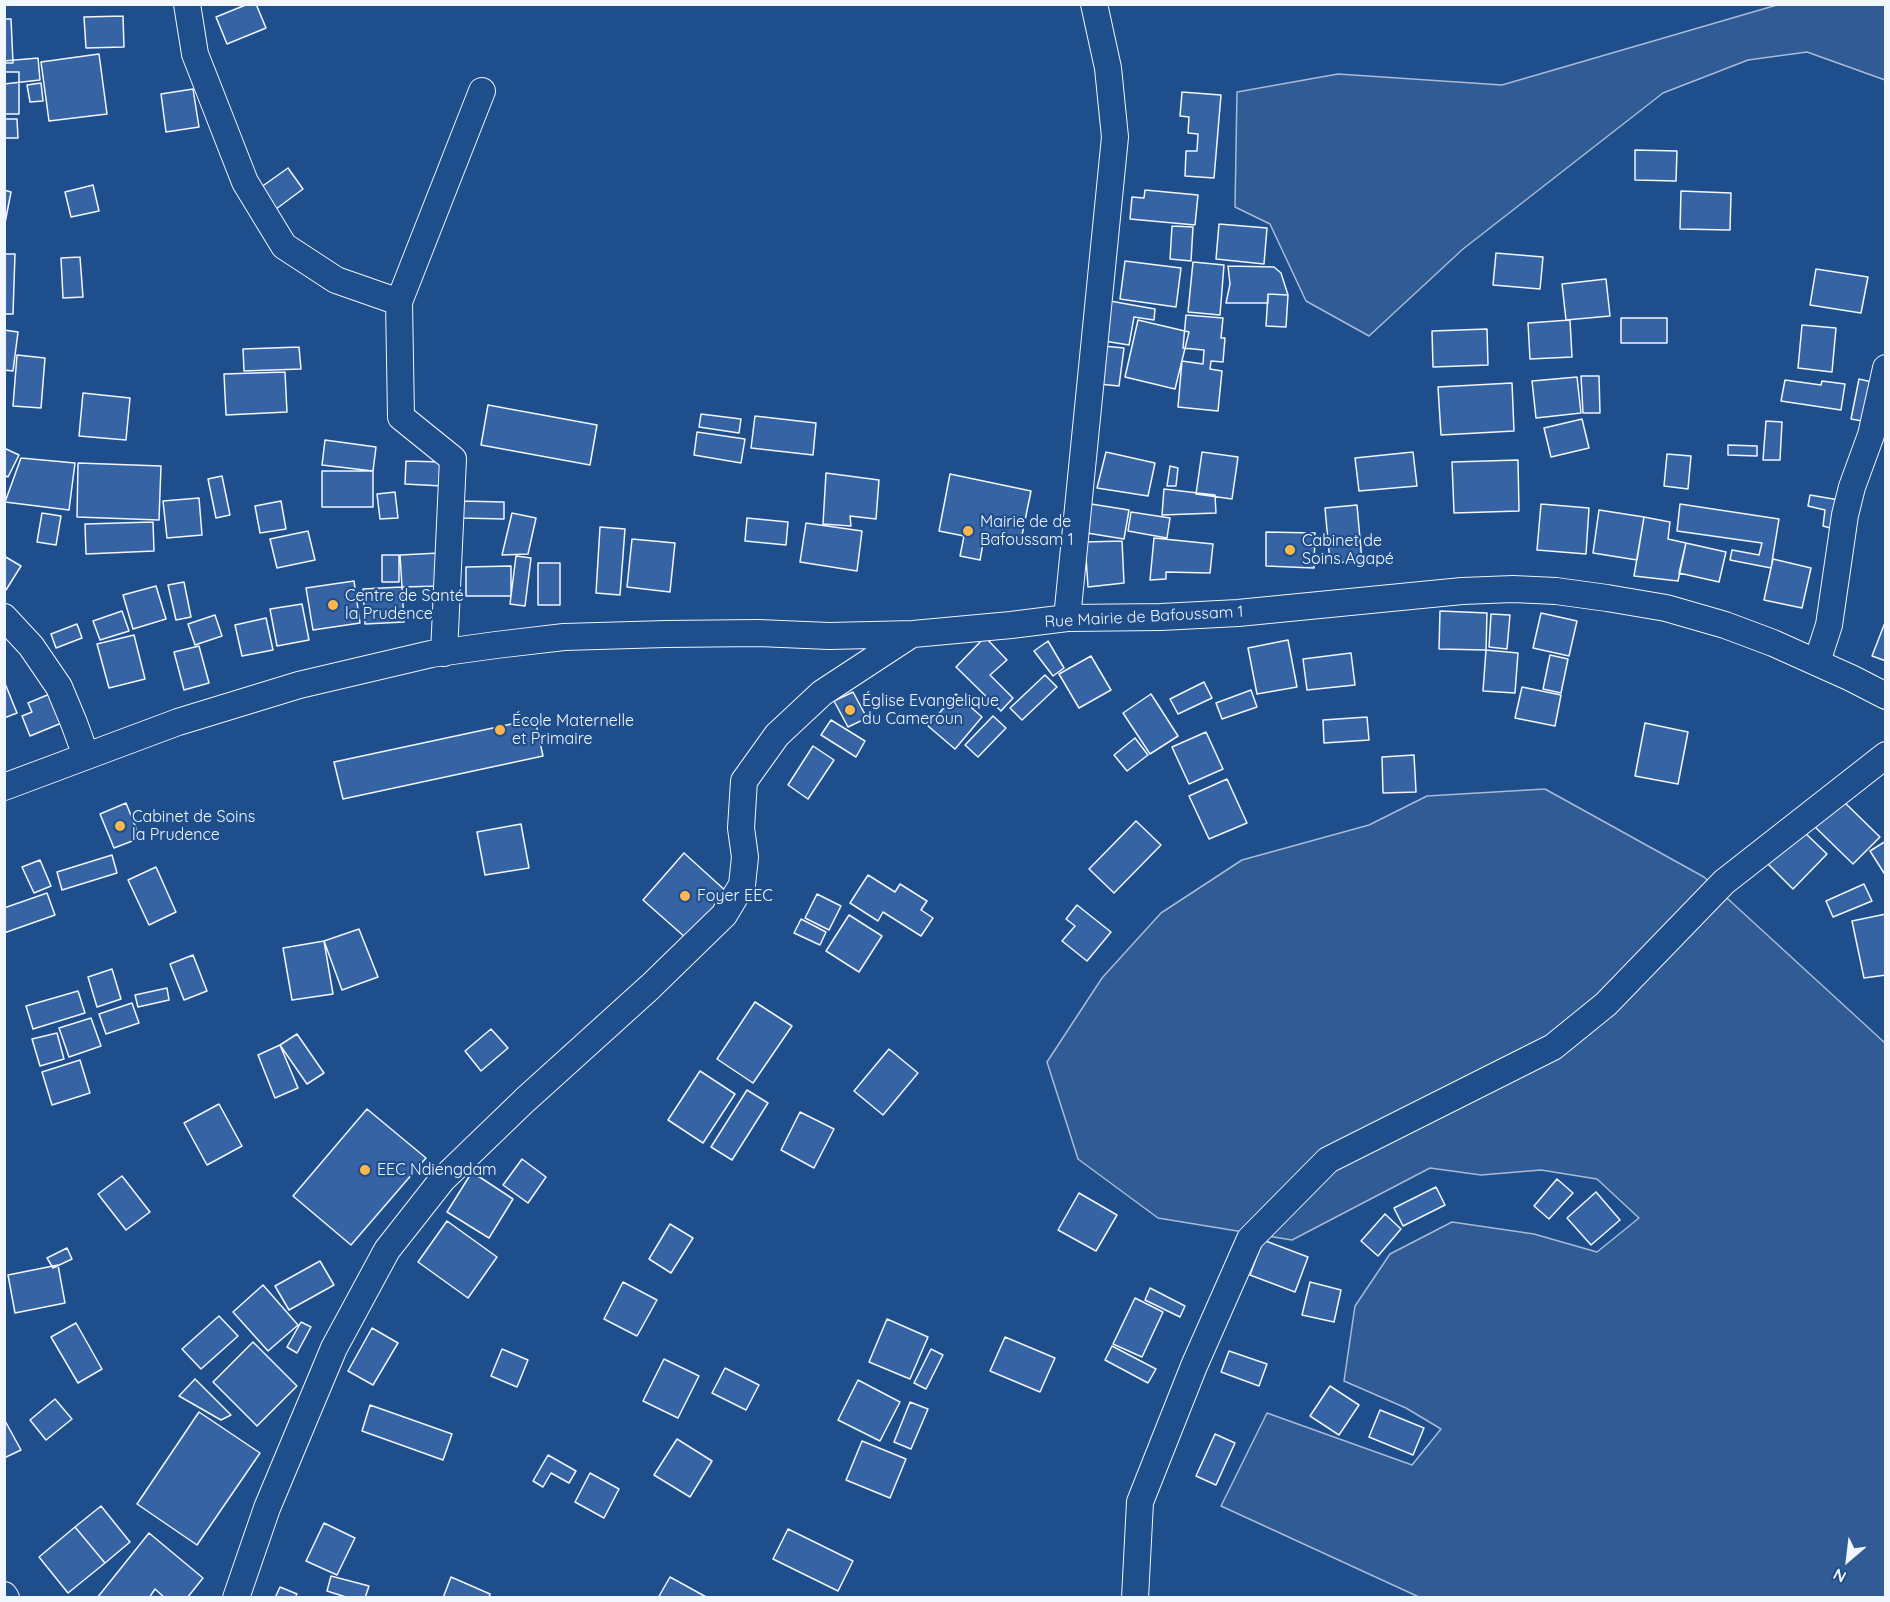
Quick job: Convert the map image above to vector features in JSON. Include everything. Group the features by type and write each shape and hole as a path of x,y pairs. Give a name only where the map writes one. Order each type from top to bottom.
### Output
{"street":[{"path":"187,4 195,54 245,182 284,246 336,280 399,302"},
{"path":"1066,618 1115,137 1108,68 1094,4"},
{"path":"444,652 453,459 400,417 399,302 482,91"},
{"path":"1817,662 1829,625 1845,516 1852,487 1871,435 1886,368"},
{"name":"Rue Mairie de Bafoussam 1","path":"4,787 178,723 299,685 444,652 564,637 758,633 829,636 913,634 1011,626 1066,618 1238,613 1371,599 1513,589 1556,591 1666,608 1725,625 1817,662 1886,696"},
{"path":"4,617 31,646 59,687 86,756"},
{"path":"236,1598 267,1508 334,1348 387,1250 442,1180 724,915 742,885 745,857 741,828 744,781 777,735 822,693 913,634"},
{"path":"1135,1598 1140,1502 1194,1366 1250,1239 1328,1160 1553,1047 1606,1004 1724,882 1886,755"}],"shaded area":[{"path":"1777,5 1885,5 1885,80 1807,52 1748,60 1663,93 1463,249 1369,336 1306,301 1270,224 1235,207 1237,92 1338,74 1502,85"},
{"path":"1545,789 1704,877 1885,1043 1885,1597 1419,1597 1221,1506 1267,1413 1412,1465 1441,1429 1406,1408 1344,1381 1355,1306 1390,1254 1452,1222 1534,1234 1597,1252 1639,1218 1597,1179 1541,1170 1481,1175 1430,1168 1292,1240 1158,1218 1078,1159 1047,1062 1102,978 1161,913 1242,860 1369,825 1427,796"}],"building":[{"path":"248,4 256,4 266,28 227,44 216,17"},
{"path":"123,16 124,47 86,48 84,17"},
{"path":"4,19 11,19 13,63 4,63"},
{"path":"99,54 107,114 49,121 41,62"},
{"path":"38,58 40,80 4,84 4,61"},
{"path":"4,72 19,72 19,114 4,114"},
{"path":"41,83 43,101 30,102 27,85"},
{"path":"193,89 199,127 166,132 161,94"},
{"path":"1182,92 1221,95 1214,178 1185,176 1186,151 1197,151 1198,134 1188,133 1189,117 1180,116"},
{"path":"4,119 17,119 18,138 4,138"},
{"path":"1635,150 1677,151 1676,181 1635,180"},
{"path":"288,168 303,189 272,212 257,190"},
{"path":"93,185 99,211 71,217 65,192"},
{"path":"4,190 11,192 5,223 4,223"},
{"path":"1145,190 1198,195 1195,225 1130,219 1132,197 1144,198"},
{"path":"1681,191 1731,193 1730,230 1680,229"},
{"path":"1219,224 1267,228 1264,264 1216,259"},
{"path":"1172,226 1193,227 1191,261 1170,259"},
{"path":"1496,253 1543,257 1540,289 1493,285"},
{"path":"4,254 15,254 13,314 4,314"},
{"path":"80,257 83,297 63,298 61,258"},
{"path":"1125,261 1181,268 1176,307 1120,299"},
{"path":"1193,262 1224,265 1220,315 1188,312"},
{"path":"1228,266 1274,267 1281,273 1288,295 1268,294 1268,303 1226,303 1230,284"},
{"path":"1816,269 1868,277 1861,313 1810,305"},
{"path":"1606,279 1610,316 1566,320 1562,284"},
{"path":"1268,294 1288,295 1286,327 1266,326"},
{"path":"1110,301 1155,309 1154,320 1134,317 1129,345 1104,341"},
{"path":"1186,315 1223,318 1221,338 1225,338 1223,362 1211,361 1210,369 1222,371 1218,411 1178,407 1182,361 1203,364 1204,350 1183,348"},
{"path":"1621,318 1667,318 1667,343 1621,343"},
{"path":"1138,320 1189,332 1175,389 1125,377"},
{"path":"1570,320 1572,357 1530,359 1528,323"},
{"path":"1802,325 1836,328 1832,372 1798,368"},
{"path":"1487,329 1488,365 1433,367 1432,331"},
{"path":"4,330 18,332 13,371 4,370"},
{"path":"1103,346 1124,348 1119,386 1099,384"},
{"path":"299,347 301,369 244,371 243,349"},
{"path":"17,355 45,358 41,408 13,406"},
{"path":"285,372 287,412 226,415 224,374"},
{"path":"1581,376 1599,376 1600,413 1583,413"},
{"path":"1577,377 1581,413 1536,418 1532,381"},
{"path":"1859,379 1876,383 1868,422 1851,419"},
{"path":"1785,380 1821,385 1822,381 1845,384 1841,410 1781,401"},
{"path":"1512,383 1514,431 1441,435 1438,387"},
{"path":"83,393 130,398 126,440 79,436"},
{"path":"488,405 597,425 590,465 481,445"},
{"path":"701,414 741,419 739,433 699,427"},
{"path":"755,416 816,423 813,455 751,448"},
{"path":"1582,419 1589,448 1551,457 1544,428"},
{"path":"1766,421 1782,422 1780,460 1763,460"},
{"path":"697,432 745,439 741,463 694,455"},
{"path":"325,440 376,447 373,471 322,465"},
{"path":"1728,445 1757,446 1757,456 1728,455"},
{"path":"4,448 19,455 8,477 4,475"},
{"path":"1106,452 1155,463 1148,496 1097,488"},
{"path":"1202,452 1238,457 1232,499 1196,494"},
{"path":"1413,452 1417,486 1359,491 1355,458"},
{"path":"1667,454 1691,456 1688,489 1664,486"},
{"path":"21,458 75,463 69,510 5,502"},
{"path":"1518,460 1519,511 1454,513 1452,462"},
{"path":"406,461 443,462 442,486 405,484"},
{"path":"78,463 161,466 159,520 77,517"},
{"path":"1170,466 1178,468 1176,486 1167,486"},
{"path":"322,471 373,471 373,507 322,507"},
{"path":"826,473 879,480 876,519 850,516 851,526 823,524"},
{"path":"950,474 1031,491 1020,545 984,538 980,560 960,556 964,536 939,531"},
{"path":"222,476 230,515 216,518 208,479"},
{"path":"1164,489 1215,495 1216,513 1162,515"},
{"path":"395,492 398,518 380,519 377,494"},
{"path":"1810,495 1839,500 1834,529 1823,526 1825,510 1808,506"},
{"path":"199,498 202,535 167,538 163,501"},
{"path":"281,501 286,529 260,533 255,506"},
{"path":"462,501 504,502 504,519 461,518"},
{"path":"1091,504 1129,510 1124,539 1087,533"},
{"path":"1541,504 1589,508 1586,554 1537,550"},
{"path":"1680,504 1779,519 1771,568 1730,560 1732,550 1759,555 1762,543 1677,531"},
{"path":"1357,505 1362,561 1330,563 1325,508"},
{"path":"1599,510 1644,517 1637,560 1593,553"},
{"path":"1131,512 1170,518 1167,538 1128,531"},
{"path":"42,513 61,516 56,545 37,542"},
{"path":"512,513 536,518 528,554 502,555"},
{"path":"1644,517 1670,522 1668,539 1686,543 1678,581 1634,576"},
{"path":"747,518 788,522 786,545 745,541"},
{"path":"153,522 154,551 86,554 85,524"},
{"path":"806,523 862,531 857,571 800,562"},
{"path":"600,527 625,529 620,595 596,593"},
{"path":"308,531 315,560 277,568 270,539"},
{"name":"Cabinet de Soins Agapé","path":"1266,532 1315,533 1314,568 1266,566"},
{"path":"1154,538 1213,544 1210,573 1166,572 1166,579 1150,580"},
{"path":"632,539 675,543 670,592 627,587"},
{"path":"1122,541 1124,583 1088,587 1085,542"},
{"path":"1686,543 1726,552 1719,582 1679,573"},
{"path":"439,553 441,586 402,587 400,555"},
{"path":"382,555 399,555 399,582 382,582"},
{"path":"4,556 21,566 6,590 4,589"},
{"path":"516,556 531,558 525,606 510,604"},
{"path":"1773,559 1811,568 1802,608 1764,600"},
{"path":"538,563 560,563 560,605 538,605"},
{"path":"511,566 511,596 466,596 466,567"},
{"name":"Centre de Santé la Prudence","path":"354,581 360,623 313,630 306,588"},
{"path":"184,582 191,617 176,620 168,585"},
{"path":"156,586 166,619 133,629 123,595"},
{"path":"402,587 404,622 365,624 363,589"},
{"path":"302,604 309,640 277,646 270,609"},
{"path":"122,611 129,631 100,640 93,621"},
{"path":"1440,611 1487,613 1486,650 1439,649"},
{"path":"1541,613 1577,621 1569,656 1533,648"},
{"path":"1491,614 1510,615 1507,649 1489,647"},
{"path":"215,615 222,636 195,645 188,624"},
{"path":"266,618 273,650 242,656 235,625"},
{"path":"1886,620 1886,661 1872,656"},
{"path":"77,624 82,638 56,648 51,634"},
{"path":"134,635 145,679 109,688 97,644"},
{"path":"985,637 1007,660 990,675 1013,698 1001,711 956,667"},
{"path":"1288,640 1297,687 1257,694 1248,648"},
{"path":"1048,641 1064,668 1053,676 1034,651"},
{"path":"199,646 209,683 184,690 174,652"},
{"path":"1486,650 1518,653 1515,693 1483,691"},
{"path":"1351,653 1355,685 1307,690 1303,659"},
{"path":"1550,655 1568,659 1561,693 1543,689"},
{"path":"1091,656 1111,690 1079,708 1059,674"},
{"path":"1045,675 1057,687 1022,720 1010,708"},
{"path":"4,681 17,713 4,718"},
{"path":"1204,682 1212,698 1178,714 1170,699"},
{"path":"1522,687 1561,695 1555,726 1515,718"},
{"path":"1251,690 1257,707 1222,719 1216,703"},
{"path":"57,691 69,720 30,736 22,716 32,712 28,703"},
{"name":"Église Evangelique du Cameroun","path":"853,692 867,718 848,727 834,701"},
{"path":"956,694 982,717 955,749 928,726"},
{"path":"1151,694 1178,736 1150,754 1123,713"},
{"path":"993,716 1006,728 978,757 965,745"},
{"path":"1367,717 1369,740 1324,743 1323,720"},
{"path":"535,719 543,756 343,799 334,762"},
{"path":"831,720 865,741 856,757 821,735"},
{"path":"1645,723 1688,732 1678,784 1635,776"},
{"path":"1206,732 1223,769 1189,784 1172,747"},
{"path":"1135,738 1148,755 1127,771 1114,755"},
{"path":"813,746 834,760 808,799 788,785"},
{"path":"1414,755 1416,792 1383,793 1382,757"},
{"path":"1227,779 1247,823 1209,839 1189,796"},
{"path":"1840,798 1880,837 1853,864 1813,825"},
{"name":"Cabinet de Soins la Prudence","path":"126,803 140,838 114,848 100,814"},
{"path":"1136,821 1161,845 1114,893 1089,869"},
{"path":"521,824 529,868 485,875 477,832"},
{"path":"1801,829 1827,854 1793,889 1767,863"},
{"path":"1886,841 1886,872 1884,873 1870,851"},
{"name":"Foyer EEC","path":"684,853 727,892 686,938 643,900"},
{"path":"112,855 117,873 62,890 57,872"},
{"path":"40,860 51,886 34,893 22,867"},
{"path":"156,867 176,912 149,925 128,880"},
{"path":"868,875 895,892 900,884 927,901 921,910 933,918 921,936 883,912 878,921 850,903"},
{"path":"1864,884 1872,901 1833,917 1826,901"},
{"path":"47,893 55,915 4,933 4,908"},
{"path":"817,894 841,906 829,930 805,918"},
{"path":"1077,905 1111,932 1087,961 1062,941 1075,926 1066,919"},
{"path":"1886,914 1886,975 1864,978 1852,921"},
{"path":"849,915 882,936 859,972 826,951"},
{"path":"801,919 826,932 820,945 794,933"},
{"path":"359,929 378,977 342,990 324,941"},
{"path":"324,941 333,994 292,1000 283,948"},
{"path":"193,955 207,991 184,1000 170,964"},
{"path":"112,969 121,999 97,1007 88,977"},
{"path":"167,988 169,1000 138,1007 135,995"},
{"path":"78,991 85,1013 33,1029 26,1006"},
{"path":"755,1002 792,1026 753,1083 717,1059"},
{"path":"132,1003 139,1023 106,1034 99,1014"},
{"path":"91,1018 101,1046 69,1057 59,1028"},
{"path":"491,1029 508,1048 481,1071 465,1051"},
{"path":"57,1033 64,1059 40,1066 32,1039"},
{"path":"297,1034 324,1073 307,1084 280,1045"},
{"path":"280,1045 298,1088 275,1098 258,1055"},
{"path":"889,1049 918,1073 883,1115 854,1091"},
{"path":"80,1060 90,1093 52,1105 42,1072"},
{"path":"700,1071 735,1094 703,1143 668,1120"},
{"path":"747,1090 768,1103 732,1160 711,1147"},
{"path":"219,1104 242,1146 207,1165 184,1123"},
{"path":"367,1109 426,1158 351,1245 293,1196"},
{"path":"800,1112 834,1129 814,1168 781,1150"},
{"path":"522,1159 546,1177 528,1203 503,1185"},
{"path":"472,1172 513,1199 489,1238 447,1212"},
{"path":"122,1176 150,1212 126,1230 98,1194"},
{"path":"1557,1179 1573,1193 1549,1219 1534,1206"},
{"path":"1436,1187 1445,1205 1403,1226 1394,1208"},
{"path":"1596,1192 1620,1220 1591,1245 1567,1218"},
{"path":"1079,1193 1117,1215 1096,1251 1058,1230"},
{"path":"1385,1214 1401,1229 1378,1256 1361,1241"},
{"path":"447,1221 497,1257 468,1298 418,1262"},
{"path":"670,1224 693,1238 671,1273 649,1259"},
{"path":"1263,1240 1308,1257 1295,1292 1250,1275"},
{"path":"67,1248 72,1259 53,1268 47,1258"},
{"path":"320,1261 334,1285 289,1310 275,1286"},
{"path":"58,1265 65,1303 15,1313 8,1275"},
{"path":"623,1282 657,1300 637,1336 604,1319"},
{"path":"1310,1282 1341,1290 1334,1322 1302,1315"},
{"path":"263,1285 298,1325 268,1351 233,1312"},
{"path":"1150,1288 1185,1306 1180,1317 1145,1300"},
{"path":"1135,1298 1163,1312 1142,1357 1113,1344"},
{"path":"219,1316 238,1336 201,1369 182,1349"},
{"path":"887,1319 928,1337 910,1379 869,1362"},
{"path":"301,1322 311,1327 297,1353 287,1347"},
{"path":"76,1323 102,1369 78,1383 51,1337"},
{"path":"372,1328 398,1343 373,1385 348,1371"},
{"path":"1005,1337 1055,1358 1040,1392 990,1371"},
{"path":"253,1342 297,1386 257,1426 213,1382"},
{"path":"1112,1346 1156,1369 1148,1383 1105,1360"},
{"path":"502,1349 528,1360 517,1387 491,1376"},
{"path":"931,1349 943,1355 926,1389 914,1383"},
{"path":"1229,1351 1267,1364 1259,1386 1221,1372"},
{"path":"664,1359 699,1376 678,1418 643,1401"},
{"path":"725,1368 759,1385 746,1410 712,1393"},
{"path":"195,1379 231,1415 221,1420 179,1396"},
{"path":"858,1380 900,1402 880,1441 838,1420"},
{"path":"1330,1386 1359,1405 1339,1435 1310,1416"},
{"path":"55,1399 72,1419 46,1440 30,1420"},
{"path":"910,1402 928,1409 911,1449 894,1442"},
{"path":"370,1405 452,1434 443,1460 362,1431"},
{"path":"1380,1410 1424,1428 1413,1455 1369,1437"},
{"path":"199,1412 260,1453 197,1545 137,1504"},
{"path":"4,1419 21,1450 4,1458"},
{"path":"1215,1434 1235,1443 1216,1485 1196,1476"},
{"path":"677,1439 712,1461 690,1497 654,1475"},
{"path":"862,1441 906,1459 890,1498 846,1480"},
{"path":"548,1455 576,1471 569,1483 551,1473 543,1487 533,1481"},
{"path":"590,1473 619,1489 604,1518 575,1502"},
{"path":"101,1506 130,1542 105,1563 75,1527"},
{"path":"324,1523 355,1538 337,1575 306,1561"},
{"path":"75,1527 105,1563 68,1593 39,1557"},
{"path":"788,1529 853,1561 838,1591 773,1559"},
{"path":"149,1533 203,1578 187,1598 165,1598 155,1589 149,1598 97,1598"},
{"path":"331,1576 369,1586 365,1598 349,1598 327,1591"},
{"path":"451,1577 490,1594 489,1598 443,1598"},
{"path":"670,1577 708,1598 658,1598"},
{"path":"280,1587 297,1594 295,1598 275,1598"}],"place":[{"name":"Mairie de de Bafoussam 1","path":"968,531"},
{"name":"Cabinet de Soins Agapé","path":"1290,550"},
{"name":"Centre de Santé la Prudence","path":"333,605"},
{"name":"Église Evangelique du Cameroun","path":"850,710"},
{"name":"École Maternelle et Primaire","path":"500,730"},
{"name":"Cabinet de Soins la Prudence","path":"120,826"},
{"name":"Foyer EEC","path":"685,896"},
{"name":"EEC Ndiengdam","path":"365,1170"}]}
